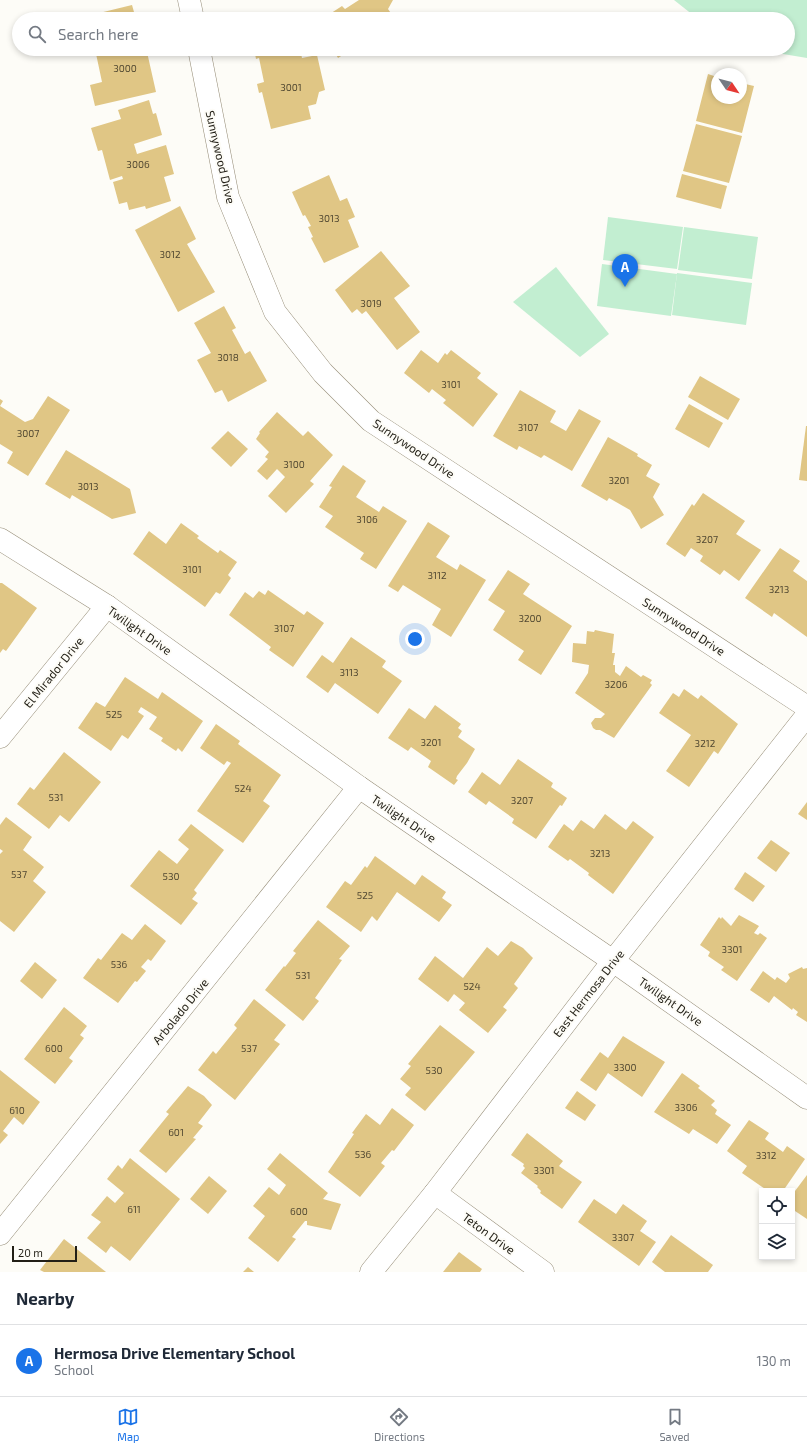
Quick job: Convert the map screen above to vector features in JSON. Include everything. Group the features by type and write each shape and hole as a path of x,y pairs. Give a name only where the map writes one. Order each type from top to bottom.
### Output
{"street":[{"path":"189,0 192,12"},
{"name":"Sunnywood Drive","path":"200,56 228,197 275,312 324,373 371,421 807,707"},
{"name":"Twilight Drive","path":"0,539 107,606 359,787 613,961 807,1098"},
{"name":"El Mirador Drive","path":"0,737 107,606"},
{"name":"East Hermosa Drive","path":"371,1272 435,1193 613,961 807,716"},
{"name":"Arbolado Drive","path":"0,1234 359,787"},
{"name":"Teton Drive","path":"435,1193 543,1272"}],"green space":[{"path":"674,0 807,0 807,58 795,56 795,12 689,12"},
{"path":"608,217 683,227 677,269 603,260"},
{"path":"684,227 758,237 752,279 678,270"},
{"path":"602,264 677,274 671,316 597,306"},
{"path":"556,267 609,334 580,357 513,302"},
{"path":"677,273 752,283 746,325 672,315"}],"building":[{"path":"359,0 393,0 388,9 390,12 333,12 342,6 345,9"},
{"path":"132,5 134,12 103,12"},
{"path":"96,56 148,56 156,92 95,106 90,85 102,82"},
{"path":"255,56 302,56 302,58 317,56 325,90 319,92 316,104 308,106 311,119 271,129 262,92 259,93 257,84 264,82 259,58 256,59"},
{"path":"708,74 711,75 711,104 747,104 747,84 754,86 742,133 696,121"},
{"path":"149,100 153,114 156,113 162,135 134,144 137,154 166,145 174,174 164,177 171,201 146,209 145,206 129,210 127,202 119,204 113,182 123,179 122,176 110,180 102,150 98,151 91,128 121,119 118,110"},
{"path":"696,124 742,136 729,183 683,171"},
{"path":"682,174 727,186 721,209 676,197"},
{"path":"329,175 340,201 347,198 355,217 348,220 359,247 324,263 311,238 313,237 308,227 311,226 305,215 303,216 292,192"},
{"path":"180,206 196,239 187,244 215,292 178,312 135,230"},
{"path":"381,251 410,286 394,298 420,332 397,350 366,311 362,314 357,309 352,313 335,290"},
{"path":"224,306 236,328 232,330 245,354 250,351 267,381 228,402 222,390 215,393 197,360 211,353 194,323"},
{"path":"421,350 438,363 445,353 447,355 451,350 481,373 477,378 498,394 473,427 443,403 446,400 432,389 429,393 404,373"},
{"path":"700,376 740,399 728,420 688,397"},
{"path":"520,390 556,411 550,422 566,431 579,409 601,421 572,471 544,455 541,458 519,446 517,450 493,436"},
{"path":"48,396 70,410 28,476 7,463 13,452 0,444 0,406 25,422 33,419"},
{"path":"0,399 3,401 0,406"},
{"path":"689,404 723,423 709,448 675,429"},
{"path":"277,412 303,436 308,431 333,455 310,481 314,484 286,513 268,496 285,477 277,469 267,480 257,471 268,459 265,457 269,452 256,439 260,433 259,432"},
{"path":"807,426 807,481 799,480"},
{"path":"228,431 248,449 231,467 211,448"},
{"path":"608,437 638,454 637,456 652,465 646,476 660,484 653,497 664,515 641,529 630,510 609,498 607,501 581,486"},
{"path":"66,450 130,489 136,513 112,519 72,495 70,499 45,484"},
{"path":"343,465 366,481 356,497 379,512 383,506 407,521 376,569 360,559 364,553 325,527 333,516 319,507 332,487 329,486"},
{"path":"703,493 745,521 736,534 761,550 739,581 724,570 720,575 700,561 703,556 691,548 685,557 666,544 692,504 694,506"},
{"path":"428,522 450,536 436,557 457,570 460,564 486,580 451,637 432,625 441,609 403,585 398,592 388,586"},
{"path":"181,523 199,536 197,538 218,553 220,550 237,562 228,575 231,578 220,594 216,592 205,607 133,554 149,531 166,544"},
{"path":"780,548 800,561 793,571 807,581 807,637 774,613 772,617 745,598"},
{"path":"508,570 530,584 523,594 572,626 541,675 518,660 524,651 493,630 505,611 488,600"},
{"path":"0,583 37,608 6,651 3,649 0,653"},
{"path":"268,590 304,615 307,611 324,623 293,667 269,650 271,647 229,615 245,592 253,598 259,591 265,595"},
{"path":"595,630 614,634 612,653 615,653 613,665 615,665 615,672 620,676 626,666 641,677 643,675 652,680 650,683 652,685 614,738 600,730 593,728 591,723 595,718 601,718 605,714 575,693 588,673 589,665 572,662 573,643 586,644 587,631 594,632"},
{"path":"351,637 386,661 382,667 402,681 378,714 335,683 328,693 306,677 322,655 333,663"},
{"path":"125,677 158,699 162,692 203,721 182,752 178,748 176,751 161,741 163,738 149,729 157,717 141,707 138,712 144,716 128,739 122,735 111,751 78,728 96,702 105,707"},
{"path":"684,689 698,699 701,695 738,724 718,754 714,751 689,787 666,771 691,735 659,713 673,693 679,697"},
{"path":"435,705 461,724 458,728 462,731 458,737 475,749 457,776 456,779 458,780 454,785 428,767 431,761 411,747 408,751 388,738 409,708 425,719"},
{"path":"216,724 240,741 238,744 281,775 263,801 270,806 243,843 197,811 231,763 227,761 224,765 200,748"},
{"path":"64,752 101,782 69,822 60,815 49,829 17,804 30,787 34,790"},
{"path":"518,759 553,783 551,787 567,798 562,806 560,805 536,839 512,823 514,819 489,801 486,805 468,792 482,772 500,785"},
{"path":"807,802 807,820 798,814"},
{"path":"605,814 626,830 633,821 654,837 613,894 570,859 568,861 548,847 564,824 573,831 581,820 594,829"},
{"path":"6,817 32,837 23,850 44,867 33,881 46,892 14,932 0,921 0,854 3,851 0,849 0,825"},
{"path":"191,824 224,850 194,890 197,893 192,899 198,903 181,925 130,886 159,850 177,864 189,849 178,840"},
{"path":"771,840 790,853 776,872 757,858"},
{"path":"375,856 415,885 422,875 446,892 442,898 452,905 439,922 397,892 377,921 372,916 361,932 326,907 345,881 351,885 365,866 367,868"},
{"path":"745,872 765,886 753,902 734,889"},
{"path":"739,915 759,926 754,933 758,935 760,933 767,938 737,981 721,970 724,967 708,956 710,952 700,945 719,917 721,919 722,917 731,926"},
{"path":"318,920 350,946 339,959 342,960 315,998 319,1001 303,1021 265,990 296,953 293,951"},
{"path":"145,924 166,941 151,961 148,959 141,967 146,971 137,982 135,981 118,1003 83,978 98,958 101,960 122,933 132,940"},
{"path":"511,941 523,948 533,958 514,984 518,988 503,1007 507,1010 488,1033 459,1010 465,1003 454,994 448,1002 418,979 435,956 463,978 487,947 498,956"},
{"path":"35,962 57,980 42,999 20,981"},
{"path":"802,967 803,969 807,968 807,1022 796,1015 798,1012 793,1008 792,1010 774,996 769,1003 750,990 763,971 775,980 777,977 786,983 790,978 788,974"},
{"path":"254,999 286,1025 274,1040 280,1044 235,1100 198,1070 213,1051 216,1054 237,1028 234,1025"},
{"path":"64,1007 87,1026 80,1035 84,1038 69,1058 73,1061 55,1084 24,1059"},
{"path":"440,1025 475,1052 425,1111 405,1095 411,1088 400,1079 411,1066 408,1064"},
{"path":"623,1036 665,1062 642,1097 608,1073 596,1091 580,1080 600,1052 608,1058"},
{"path":"0,1070 40,1102 23,1125 14,1117 3,1131 8,1135 0,1144"},
{"path":"682,1073 700,1086 698,1088 715,1101 711,1105 717,1110 715,1114 731,1125 717,1144 693,1129 689,1134 654,1112"},
{"path":"188,1086 204,1096 212,1105 198,1123 203,1126 193,1138 196,1139 166,1173 139,1151 169,1114 166,1112"},
{"path":"577,1091 596,1105 585,1121 565,1108"},
{"path":"392,1108 414,1125 394,1151 392,1150 381,1163 385,1166 360,1197 328,1172 354,1134 352,1133 366,1114 380,1125"},
{"path":"749,1120 769,1133 765,1139 783,1152 787,1146 805,1159 785,1188 764,1188 742,1173 747,1166 727,1151"},
{"path":"527,1133 563,1161 559,1166 582,1182 562,1209 540,1193 541,1191 537,1187 538,1186 521,1173 525,1168 523,1166 524,1164 511,1155"},
{"path":"280,1153 328,1193 323,1199 341,1204 331,1230 307,1225 307,1221 305,1221 292,1237 296,1239 278,1262 248,1238 265,1216 253,1206 269,1187 279,1195 286,1185 267,1169"},
{"path":"130,1158 180,1199 130,1261 111,1246 106,1253 87,1238 101,1222 91,1215 107,1196 115,1203 124,1193 107,1179 118,1165 122,1169"},
{"path":"807,1175 807,1219 795,1211 795,1191"},
{"path":"209,1176 227,1191 208,1214 190,1199"},
{"path":"594,1199 616,1214 623,1204 647,1221 640,1231 656,1242 639,1266 578,1222"},
{"path":"671,1235 713,1265 708,1272 665,1272 652,1262"},
{"path":"64,1239 106,1272 44,1272 40,1270"},
{"path":"459,1252 482,1269 480,1272 443,1272"},
{"path":"248,1267 254,1272 243,1272"}],"place":[{"name":"Hermosa Drive Elementary School","path":"625,287"}]}
